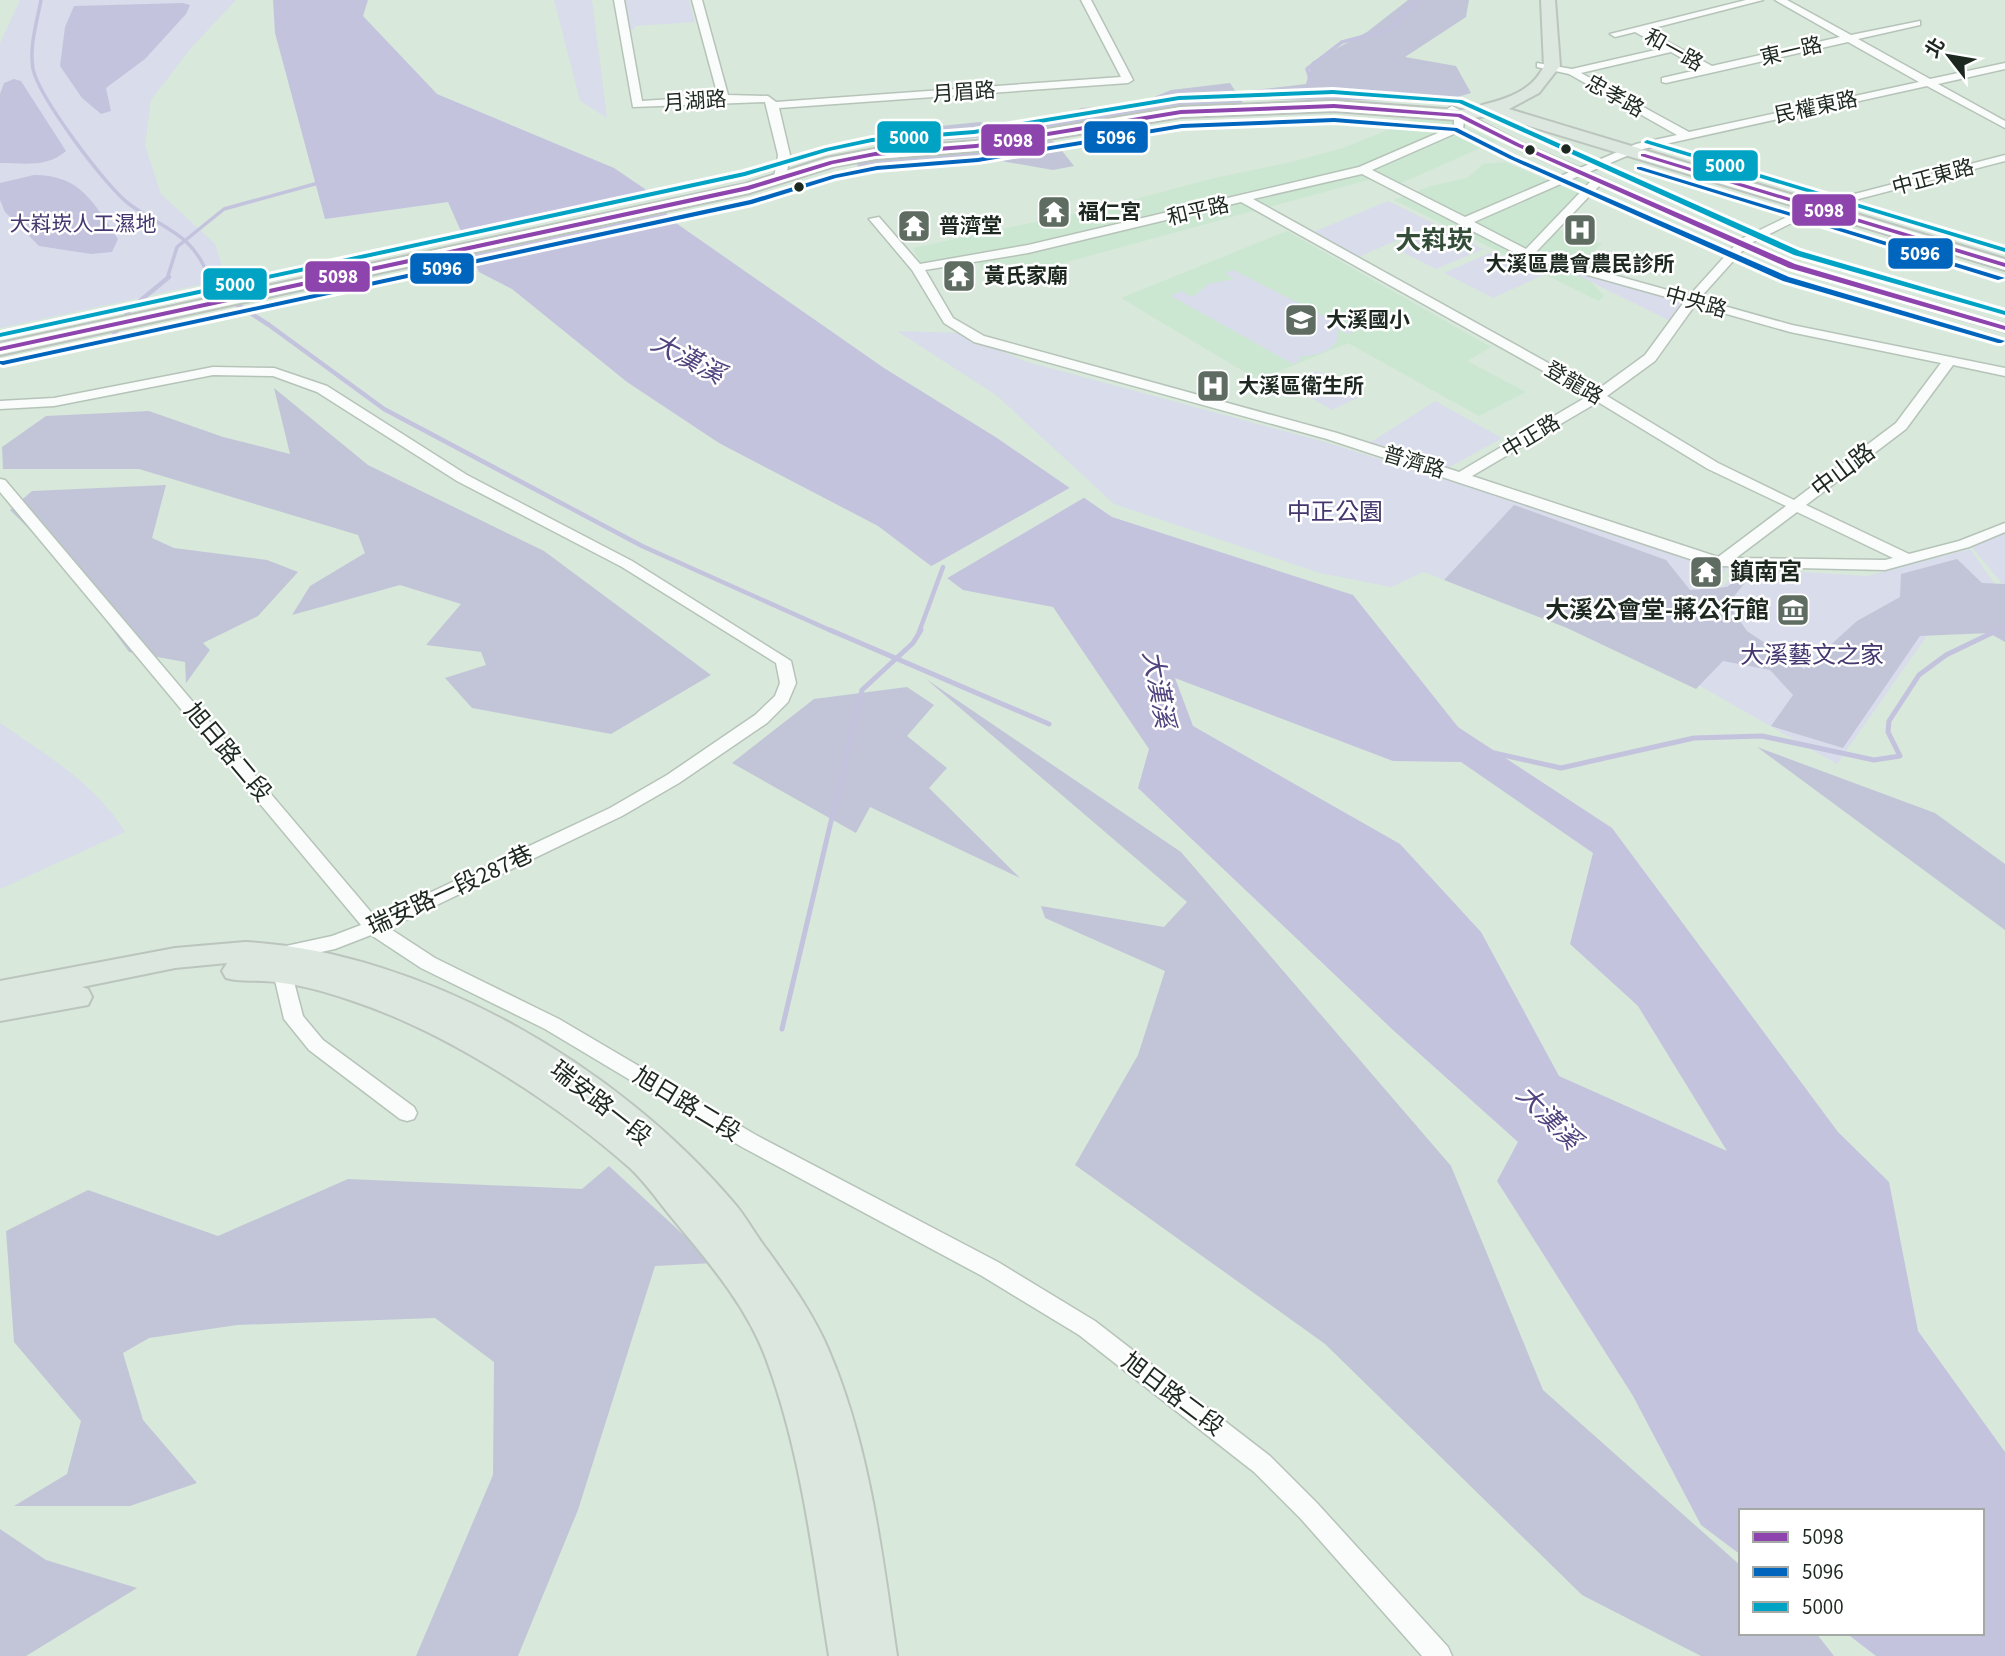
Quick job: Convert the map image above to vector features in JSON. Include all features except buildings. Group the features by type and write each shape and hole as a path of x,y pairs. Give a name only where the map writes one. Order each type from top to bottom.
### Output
{"main road":[{"path":"1538,0 1547,66"},
{"path":"0,349 747,184 782,172 874,154 976,146 1181,113 1334,106 1456,112 1510,104 1533,90 1547,66 1548,0"},
{"path":"1489,108 2005,265"},
{"path":"0,340 747,184"},
{"name":"瑞安路一段","path":"0,992 47,986 160,961 211,954 288,962 499,1046 595,1093 652,1142 720,1209 809,1343 845,1445 878,1656"},
{"name":"瑞安路一段","path":"0,1010 43,1005 159,978 264,970 288,962"},
{"name":"瑞安路一段","path":"499,1046 643,1161 722,1254 756,1304 783,1357 813,1451 848,1656"}],"street":[{"name":"月湖路","path":"619,0 637,105 751,97 768,99 773,105"},
{"path":"697,0 724,99"},
{"name":"月眉路","path":"773,105 1128,80 1086,0"},
{"path":"1615,34 1758,0"},
{"path":"1780,0 1850,37 1923,82 2005,125"},
{"name":"東一路","path":"1666,80 1917,23"},
{"name":"和一路","path":"1637,29 1711,70"},
{"path":"1572,72 1672,48"},
{"name":"忠孝路","path":"1547,66 1572,72 1686,135"},
{"name":"民權東路","path":"1464,222 1628,150 1923,82 2004,67"},
{"path":"773,105 782,172"},
{"path":"1456,112 1599,180 1744,242 1792,266 2005,328"},
{"name":"和平路","path":"917,268 1028,249 1245,200 1363,170 1459,128 1456,112"},
{"name":"中正東路","path":"1744,242 1816,207 2005,158"},
{"name":"中央路","path":"1363,170 1527,254 1790,328 2005,372"},
{"path":"1527,254 1599,180"},
{"name":"登龍路","path":"1245,200 1598,397 1713,466 1907,559"},
{"name":"普濟路","path":"876,219 917,268 948,320 979,339 1332,436 1721,562 1885,565 1964,544 2005,527"},
{"name":"中正路","path":"1461,477 1598,397 1650,358 1693,301 1744,242"},
{"name":"中山路","path":"1721,562 1901,426 1949,361"},
{"name":"瑞安路一段287巷","path":"0,405 54,402 213,371 274,372 322,389 462,478 627,564 783,661 788,683 782,698 761,719 673,779 616,812 373,927 288,962"},
{"name":"旭日路二段","path":"0,483 373,927 428,963 533,1013 748,1141 1000,1275 1087,1328 1207,1418 1262,1464 1310,1511 1439,1656"},
{"path":"288,962 294,1018 316,1045 407,1113"},
{"path":"499,1046 533,1013"}],"shaded area":[{"path":"1408,0 1469,0 1466,17 1405,57 1456,66 1471,93 1444,101 1258,99 1254,90 1306,84 1312,62 1367,32"},
{"path":"1230,83 1243,103 975,138 885,142 886,138 930,127 980,122 1004,129 1055,122 1081,108 1137,104 1171,90"},
{"path":"1418,115 1447,119 1496,141 1397,185 1379,177 1063,263 984,273 974,254 921,264 913,248 1110,206 1210,179 1296,161 1343,148 1403,124"},
{"path":"1043,139 1055,142 1074,166 1053,170 984,158 952,161 928,169 860,172 857,164 865,159"},
{"path":"1505,162 1547,180 1564,184 1576,178 1593,183 1553,228 1602,244 1577,266 1604,296 1599,301 1394,200 1431,186 1467,178 1483,164"},
{"name":"大溪國小","path":"1287,231 1491,347 1467,361 1526,392 1479,416 1348,343 1258,380 1121,298"},
{"path":"274,388 368,465 544,551 711,675 611,734 472,708 445,678 486,665 481,652 426,645 461,604 400,585 292,615 310,586 365,553 358,535 139,469 3,469 2,447 46,416 149,411 223,437 290,454"},
{"path":"166,485 152,538 174,548 267,560 298,572 258,616 203,643 210,650 186,683 185,662 129,652 67,567 10,510 32,491"},
{"path":"1514,505 1666,560 1690,590 1727,587 1751,569 1755,570 1728,604 1747,631 1804,669 1857,621 1900,597 1901,574 1957,559 1982,583 2005,584 2005,642 1989,633 1920,636 1843,748 1771,726 1793,695 1770,670 1723,661 1696,689 1567,628 1444,580"},
{"path":"926,679 1181,852 1451,1166 1543,1390 1739,1564 1739,1635 1818,1635 1834,1656 1701,1656 1582,1595 1325,1344 1075,1165 1138,1055 1165,971 1045,918 1041,906 1164,927 1187,902"},
{"path":"907,687 934,705 907,736 947,768 929,788 1020,878 870,807 856,833 732,763 814,699"},
{"path":"1757,747 1935,813 2005,864 2005,930"},
{"path":"609,1166 714,1263 655,1266 578,1510 518,1656 416,1656 493,1475 494,1362 435,1318 237,1325 149,1338 123,1353 143,1420 197,1483 130,1506 14,1506 67,1474 81,1421 14,1342 6,1231 88,1190 218,1236 348,1179 582,1189"},
{"path":"0,1529 46,1560 137,1588 26,1656 0,1656"}],"green space":[{"name":"大嵙崁人工濕地","path":"20,0 236,0 191,48 151,100 145,145 161,194 215,244 226,279 0,328 0,43"},
{"path":"554,0 592,0 607,118 580,101"},
{"path":"620,0 689,0 695,22 635,26 635,29 625,30"},
{"path":"1388,201 1435,224 1358,257 1311,233"},
{"path":"1441,228 1483,249 1436,269 1394,248"},
{"path":"1492,252 1541,276 1493,298 1444,273"},
{"path":"1561,267 1690,303 1670,321"},
{"path":"1233,270 1354,331 1348,334 1337,329 1338,340 1330,348 1315,355 1298,357 1301,360 1293,364 1171,296 1181,291 1193,297 1208,284 1234,279 1225,273"},
{"name":"中正公園","path":"897,331 959,333 1027,362 1325,442 1727,568 1653,660 1424,572 1391,587 1320,573 1114,504 996,395"},
{"path":"1317,371 1361,396 1332,410 1289,385"},
{"path":"1435,401 1502,438 1446,469 1368,444"},
{"path":"2005,530 2005,587 1970,545"},
{"name":"大溪藝文之家","path":"1970,549 2005,598 1940,617 1837,764 1665,666 1737,568 1867,576"},
{"path":"0,723 84,784 125,832 0,889"}],"water":[{"name":"大漢溪","path":"273,0 368,0 363,16 437,94 614,168 645,189 673,221 884,368 997,438 1112,517 1353,595 1458,727 1612,828 1838,1132 1889,1182 1918,1331 2005,1452 2005,1656 1876,1656 1849,1635 1984,1635 1984,1509 1739,1509 1739,1554 1701,1525 1633,1396 1497,1181 1518,1142 1393,1030 1138,788 1149,749 1053,607 963,590 878,526 719,443 627,382 512,289 479,272 448,202 325,219 275,33","holes":["1175,678 1393,761 1461,762 1593,853 1570,944 1638,1006 1727,1151 1559,1076 1481,932 1400,844 1193,726"]},
{"path":"190,5 186,14 145,59 106,88 111,111 101,114 82,98 60,66 65,27 74,6"},
{"path":"14,79 21,81 66,151 59,156 43,162 0,163 0,94 4,83"},
{"path":"34,175 64,180 85,194 118,239 112,252 91,254 39,246 5,212 0,200 0,183"}],"pier":[{"path":"655,196 669,212 468,256 460,238"},
{"path":"1073,486 1087,496 944,580 928,568"}],"waterway":[{"path":"41,0 32,60 33,69 47,100 105,180 129,204 185,241"},
{"path":"1311,82 1307,69 1342,42 1388,30 1418,0"},
{"path":"185,241 224,209 322,182"},
{"path":"167,279 177,247 185,241"},
{"path":"185,241 203,264 209,279"},
{"path":"209,277 213,289 269,325 384,409 642,546 834,632"},
{"path":"0,363 112,338 130,309 167,279"},
{"path":"919,632 943,567"},
{"path":"1996,631 2005,628"},
{"path":"830,630 896,658"},
{"path":"896,658 913,643 921,630"},
{"path":"1494,753 1561,768 1694,738 1762,736 1874,760 1900,756 1888,732 1889,721 1919,675 1946,655 1996,631"},
{"path":"782,1029 862,690 896,658"},
{"path":"896,658 1049,724"}],"transit line":[{"name":"5000","path":"0,335 745,174 828,149 872,140 974,132 1179,98 1333,92 1460,101 1797,253 2005,313"},
{"name":"5098","path":"0,349 749,188 832,162 875,154 976,146 1181,112 1334,106 1459,115 1518,145 1792,266 2005,328"},
{"name":"5096","path":"3,363 752,202 835,176 877,168 978,160 1182,126 1334,120 1455,129 1512,158 1786,279 2001,341"},
{"name":"5000","path":"1647,142 2005,250"},
{"name":"5098","path":"1643,155 2005,265"},
{"name":"5096","path":"1639,168 2001,278"}],"place":[{"name":"福仁宮","path":"1054,212"},
{"name":"普濟堂","path":"914,226"},
{"name":"大溪區農會農民診所","path":"1580,230"},
{"name":"黃氏家廟","path":"959,276"},
{"name":"大溪國小","path":"1301,320"},
{"name":"大溪區衛生所","path":"1213,386"},
{"name":"鎮南宮","path":"1706,572"},
{"name":"大溪公會堂-蔣公行館","path":"1793,610"}],"district":[{"name":"大嵙崁","path":"1434,240"}]}
